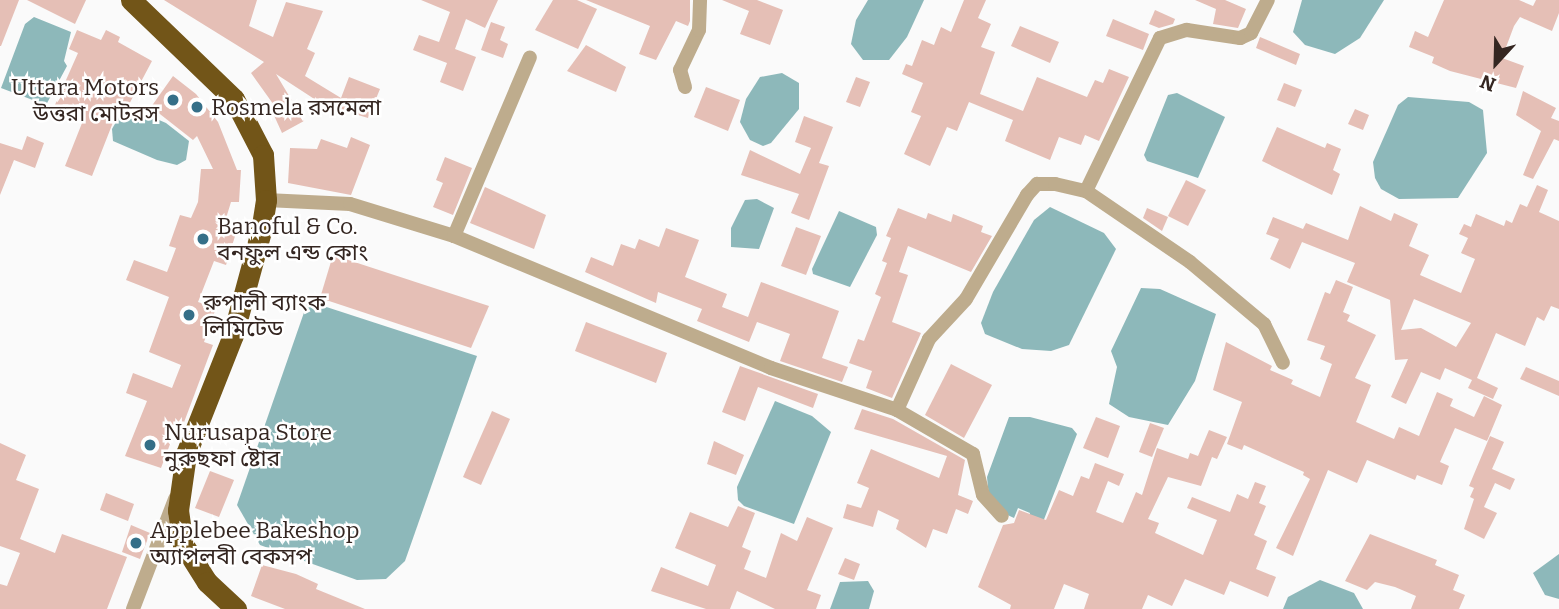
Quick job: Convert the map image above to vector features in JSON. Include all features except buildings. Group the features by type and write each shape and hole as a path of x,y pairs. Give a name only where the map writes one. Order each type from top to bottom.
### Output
{"highway":[{"path":"137,2 234,99 263,155 266,200 233,335 186,454 180,485 183,544 208,582 236,609"}],"street":[{"path":"685,87 680,70 699,30 700,0"},
{"path":"1086,191 1160,38 1187,30 1240,38 1251,33 1268,0"},
{"path":"454,236 530,57"},
{"path":"897,410 929,339 966,299 1027,195 1037,184 1086,191 1157,237 1264,324 1283,363"},
{"path":"266,200 350,204 454,236 771,368 897,410 973,454 983,495 1002,516"},
{"path":"132,609 180,485"}],"water":[{"path":"868,0 924,0 907,37 889,60 863,60 851,44 856,20"},
{"path":"1302,0 1384,0 1360,38 1335,54 1305,45 1293,32"},
{"path":"34,17 71,32 64,61 67,66 46,105 1,88 25,24"},
{"path":"782,73 799,83 799,109 771,143 763,146 750,140 740,122 746,99 760,77"},
{"path":"1177,93 1225,117 1198,178 1147,161 1144,155 1168,95"},
{"path":"1408,97 1469,102 1483,110 1487,153 1458,198 1399,199 1381,189 1375,178 1373,162 1398,105"},
{"path":"136,110 166,123 189,141 186,160 177,165 157,160 113,141 112,129 120,115"},
{"path":"757,199 774,208 759,249 731,247 731,228 745,200"},
{"path":"1050,207 1104,233 1116,249 1069,345 1051,351 1022,349 985,334 981,323 993,292 1034,220"},
{"path":"839,211 876,227 877,235 850,287 813,274 812,269"},
{"path":"1141,288 1160,289 1216,314 1195,381 1168,425 1129,417 1109,404 1117,367 1111,351"},
{"path":"308,301 477,356 405,561 386,579 357,580 260,545 237,505"},
{"path":"775,401 812,416 831,432 794,524 744,506 738,500 737,487"},
{"path":"1009,417 1030,417 1072,428 1077,434 1043,522 1027,523 1030,513 1018,508 1014,518 999,511 989,498 987,477"},
{"path":"1559,554 1559,599 1545,595 1533,573"},
{"path":"1320,580 1354,593 1363,609 1283,609 1288,597"},
{"path":"868,581 874,591 869,609 830,609 840,582"}],"place":[{"name":"Uttara Motors উত্তরা মোটরস","path":"173,100"},
{"name":"Rosmela রসমেলা","path":"197,107"},
{"name":"Banoful & Co. বনফুল এন্ড কোং","path":"203,239"},
{"name":"রুপালী ব্যাংক লিমিটেড","path":"189,315"},
{"name":"Nurusapa Store নুরুছফা ষ্টোর","path":"150,445"},
{"name":"Applebee Bakeshop অ্যাপলবী বেকসপ","path":"136,543"}]}
